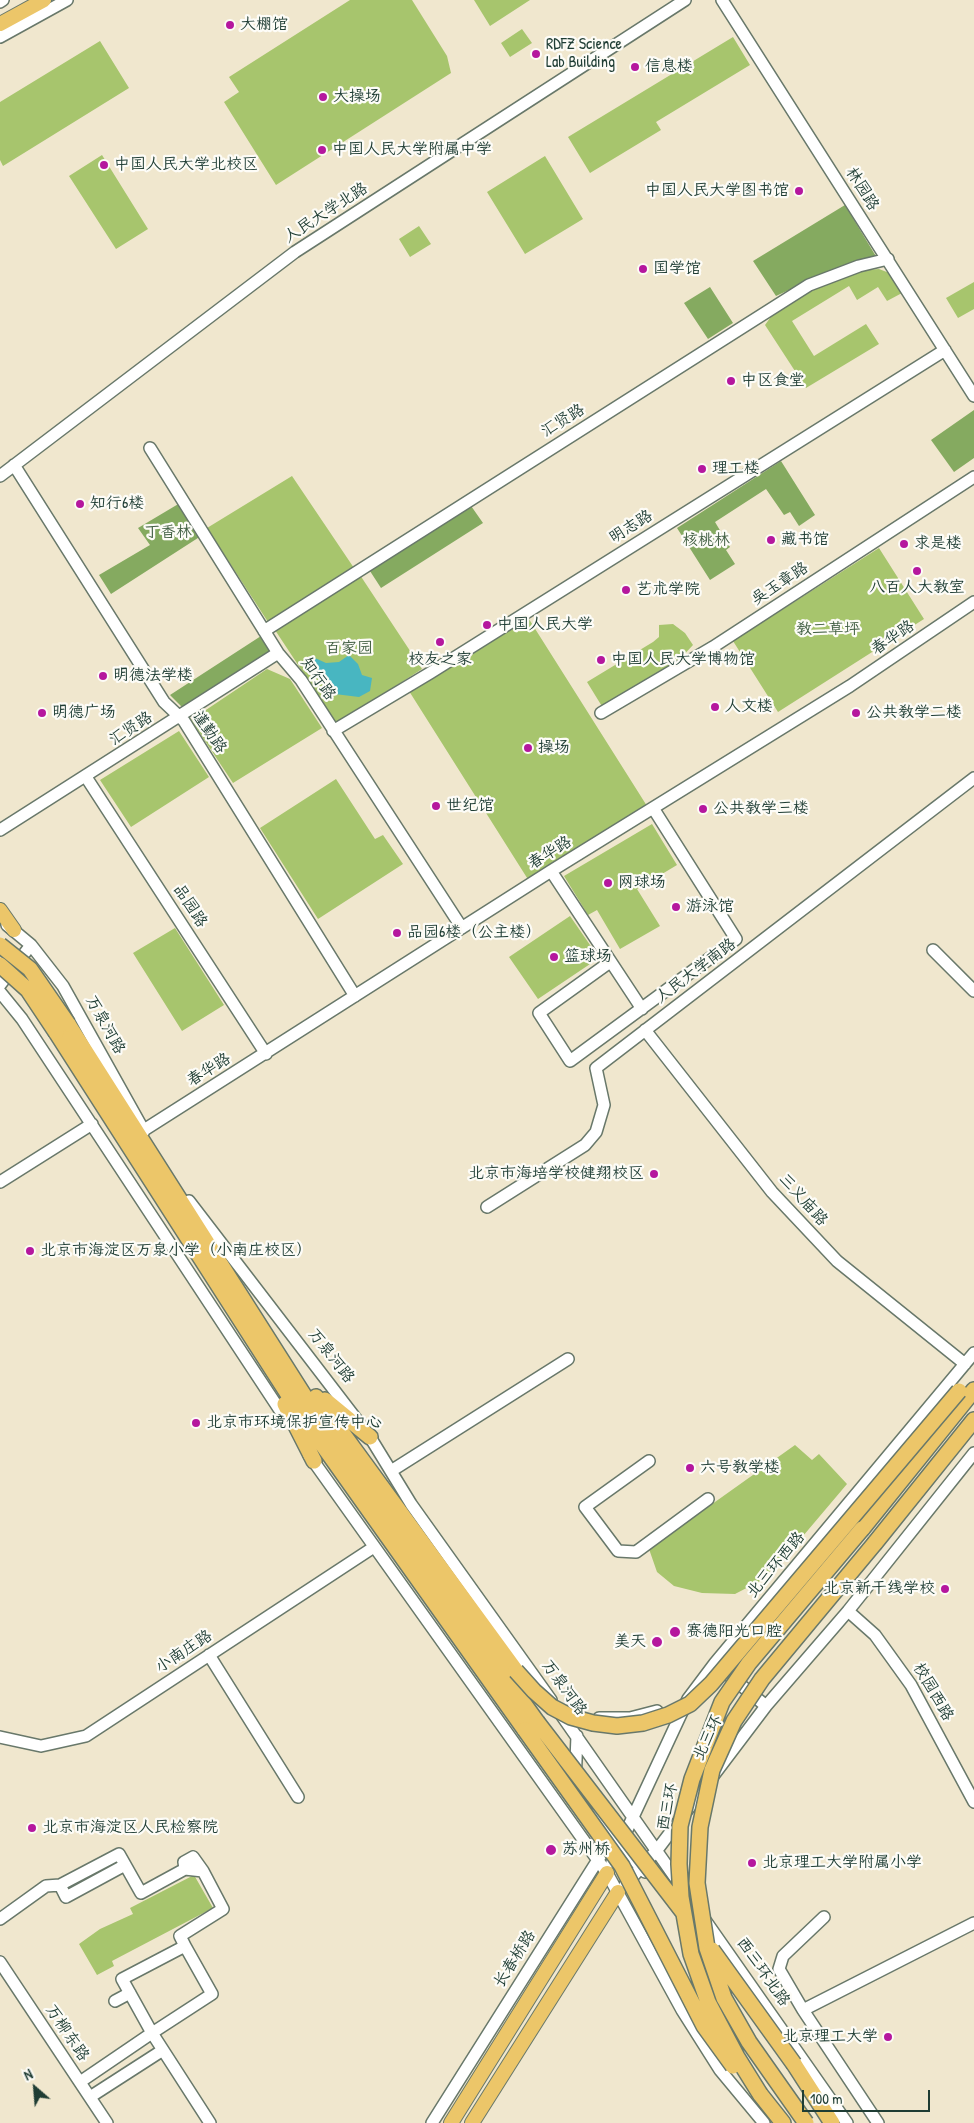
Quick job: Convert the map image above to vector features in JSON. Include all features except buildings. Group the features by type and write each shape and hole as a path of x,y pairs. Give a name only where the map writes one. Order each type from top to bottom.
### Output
{"highway":[{"name":"万泉河路","path":"0,943 30,969 62,1028 253,1340 302,1416 531,1726"},
{"name":"万泉河路","path":"0,965 28,990 62,1028 261,1327 312,1408 531,1726"},
{"path":"261,1327 308,1385 516,1671 552,1707 571,1717 593,1723 617,1726 643,1723 668,1715 690,1704 711,1684 967,1390 974,1378"},
{"path":"253,1340 314,1461"},
{"path":"308,1385 370,1437"},
{"name":"西三环","path":"783,2123 760,2094 737,2057 708,2002 691,1954 681,1897 679,1864 680,1826 692,1779 722,1702 749,1663 862,1529 967,1390"},
{"name":"北三环","path":"806,2123 749,2042 724,1998 707,1948 697,1883 700,1827 712,1770 734,1721 762,1679 974,1420"},
{"path":"531,1726 622,1866 704,2026 731,2063 760,2094"},
{"path":"531,1726 739,1984 839,2121"}],"main road":[{"path":"0,14 26,0"},
{"path":"0,24 44,0"},
{"path":"0,910 14,930"},
{"name":"长春桥路","path":"451,2123 607,1872"},
{"path":"472,2123 621,1896"}],"street":[{"name":"人民大学北路","path":"0,476 295,252 685,0"},
{"name":"林园路","path":"722,0 974,396"},
{"path":"0,37 60,2"},
{"name":"汇贤路","path":"264,631 809,285 859,266 888,259"},
{"name":"明志路","path":"333,731 430,673 945,350"},
{"name":"知行路","path":"150,448 278,654 301,680 462,928"},
{"name":"谨勤路","path":"14,465 164,702 180,716 279,871 355,996"},
{"name":"吴玉章路","path":"601,713 713,647 974,477"},
{"name":"春华路","path":"144,1130 551,871 850,686 974,602"},
{"name":"汇贤路","path":"0,830 278,654"},
{"name":"品园路","path":"86,776 266,1054"},
{"name":"人民大学南路","path":"487,1208 585,1145 596,1132 604,1105 596,1068 974,778"},
{"path":"610,962 540,1013 570,1061 736,939 653,808"},
{"path":"551,871 642,1009"},
{"name":"万泉河路","path":"0,921 31,945 63,986 144,1130 192,1207 310,1355 370,1437 428,1527 656,1850"},
{"path":"0,943 14,930"},
{"path":"0,985 31,945"},
{"path":"933,950 974,991"},
{"path":"0,992 22,1019 314,1461 607,1872 682,2010 720,2070 764,2123"},
{"name":"三义庙路","path":"646,1030 772,1192 837,1261 965,1364"},
{"path":"0,1182 92,1124"},
{"name":"北三环西路","path":"618,1842 633,1818 688,1699 715,1663 974,1353"},
{"path":"391,1471 568,1359"},
{"path":"621,1896 766,1706 848,1611 974,1453"},
{"path":"650,1461 585,1507 618,1551 636,1552 708,1499"},
{"name":"小南庄路","path":"0,1738 41,1746 86,1736 374,1547"},
{"name":"校园西路","path":"848,1611 875,1634 912,1685 974,1802"},
{"path":"209,1655 298,1797"},
{"path":"715,1663 766,1706"},
{"path":"549,1698 574,1712 600,1718 637,1716 652,1713 688,1699"},
{"path":"577,1736 575,1784 618,1842 642,1870 687,1894"},
{"path":"546,1787 562,1788 575,1784"},
{"path":"687,1894 678,1866 677,1844 688,1809"},
{"path":"607,1872 618,1842"},
{"name":"长春桥路","path":"432,2123 598,1860 618,1842"},
{"name":"西三环北路","path":"656,1850 839,2121"},
{"path":"0,1919 46,1886 60,1886 119,1854 141,1893 184,1869 202,1871 223,1909 180,1936 212,1994 80,2082"},
{"path":"824,1917 783,1956 779,1966 781,1974 878,2123"},
{"path":"803,2010 974,1922"},
{"path":"185,1946 122,1980 152,2033 210,2123"},
{"name":"万柳东路","path":"0,1962 107,2123"},
{"path":"115,2001 130,1993"},
{"path":"90,2097 163,2050"}],"green space":[{"name":"大操场","path":"350,0 412,0 447,56 451,73 276,185 224,102 239,92 229,77"},
{"path":"474,0 530,0 490,26"},
{"path":"522,29 532,43 510,57 501,43"},
{"path":"733,37 750,65 656,122 661,130 590,173 568,137"},
{"path":"100,41 129,88 3,166 0,160 0,102"},
{"path":"102,155 148,229 116,249 69,176"},
{"path":"545,156 583,219 525,254 487,192"},
{"path":"845,205 877,258 804,283 776,296 753,261"},
{"path":"419,226 431,244 410,257 399,239"},
{"path":"879,269 892,274 902,293 887,301 878,287 857,300 849,286 792,321 814,356 866,324 879,344 806,388 765,325 775,311 813,288 852,271"},
{"path":"974,282 974,309 958,318 946,298"},
{"path":"710,287 733,323 708,339 684,303"},
{"path":"974,410 974,458 954,472 931,440"},
{"name":"核桃林","path":"781,461 815,515 799,526 790,512 784,515 766,489 715,522 730,547 726,550 735,564 710,580 677,528"},
{"path":"292,476 354,568 268,622 207,528"},
{"name":"丁香林","path":"180,503 201,536 111,594 99,575 150,545 138,528"},
{"path":"469,503 483,523 381,588 368,568"},
{"name":"教二草坪","path":"879,548 924,619 778,712 733,641"},
{"name":"百家园","path":"360,575 422,669 337,724 275,630"},
{"name":"操场","path":"527,616 647,806 529,881 409,691"},
{"path":"673,624 685,633 693,645 679,660 658,676 603,708 587,682 653,642 659,637 659,625"},
{"path":"261,636 266,637 271,650 183,708 170,695"},
{"path":"267,669 290,679 322,728 233,783 191,720"},
{"path":"179,731 209,777 131,827 100,780"},
{"path":"336,779 375,839 383,835 403,864 318,919 260,828"},
{"name":"网球场","path":"652,824 677,865 637,889 660,926 620,949 597,910 588,915 564,876"},
{"name":"篮球场","path":"570,916 599,958 538,999 509,957"},
{"path":"175,928 224,1005 182,1031 133,953"},
{"path":"795,1445 812,1460 819,1454 847,1484 792,1549 760,1581 735,1594 702,1593 674,1586 657,1572 649,1549"},
{"path":"194,1875 213,1908 112,1961 114,1966 97,1975 79,1944 100,1929 133,1914 130,1908"}],"water":[{"path":"349,655 358,664 362,675 372,678 370,691 359,697 335,694 312,663 315,658 326,663 339,662"}],"place":[{"name":"大棚馆","path":"230,25"},
{"name":"RDFZ Science Lab Building","path":"536,54"},
{"name":"信息楼","path":"635,67"},
{"name":"大操场","path":"323,97"},
{"name":"中国人民大学附属中学","path":"322,150"},
{"name":"中国人民大学北校区","path":"104,165"},
{"name":"中国人民大学图书馆","path":"799,191"},
{"name":"国学馆","path":"643,269"},
{"name":"中区食堂","path":"731,381"},
{"name":"理工楼","path":"702,469"},
{"name":"知行6楼","path":"80,504"},
{"name":"藏书馆","path":"771,540"},
{"name":"求是楼","path":"904,544"},
{"name":"八百人大教室","path":"917,571"},
{"name":"艺术学院","path":"626,590"},
{"name":"中国人民大学","path":"487,625"},
{"name":"校友之家","path":"440,642"},
{"name":"中国人民大学博物馆","path":"601,660"},
{"name":"明德法学楼","path":"103,676"},
{"name":"人文楼","path":"715,707"},
{"name":"明德广场","path":"42,713"},
{"name":"公共教学二楼","path":"856,713"},
{"name":"操场","path":"528,748"},
{"name":"世纪馆","path":"436,806"},
{"name":"公共教学三楼","path":"703,809"},
{"name":"网球场","path":"608,883"},
{"name":"游泳馆","path":"676,907"},
{"name":"品园6楼（公主楼）","path":"397,933"},
{"name":"篮球场","path":"554,957"},
{"name":"北京市海培学校健翔校区","path":"654,1174"},
{"name":"北京市海淀区万泉小学（小南庄校区）","path":"30,1251"},
{"name":"北京市环境保护宣传中心","path":"196,1423"},
{"name":"六号教学楼","path":"690,1468"},
{"name":"北京新干线学校","path":"945,1589"},
{"name":"赛德阳光口腔","path":"675,1632"},
{"name":"美天","path":"657,1642"},
{"name":"北京市海淀区人民检察院","path":"32,1828"},
{"name":"苏州桥","path":"551,1850"},
{"name":"北京理工大学附属小学","path":"752,1863"},
{"name":"北京理工大学","path":"888,2037"}]}
